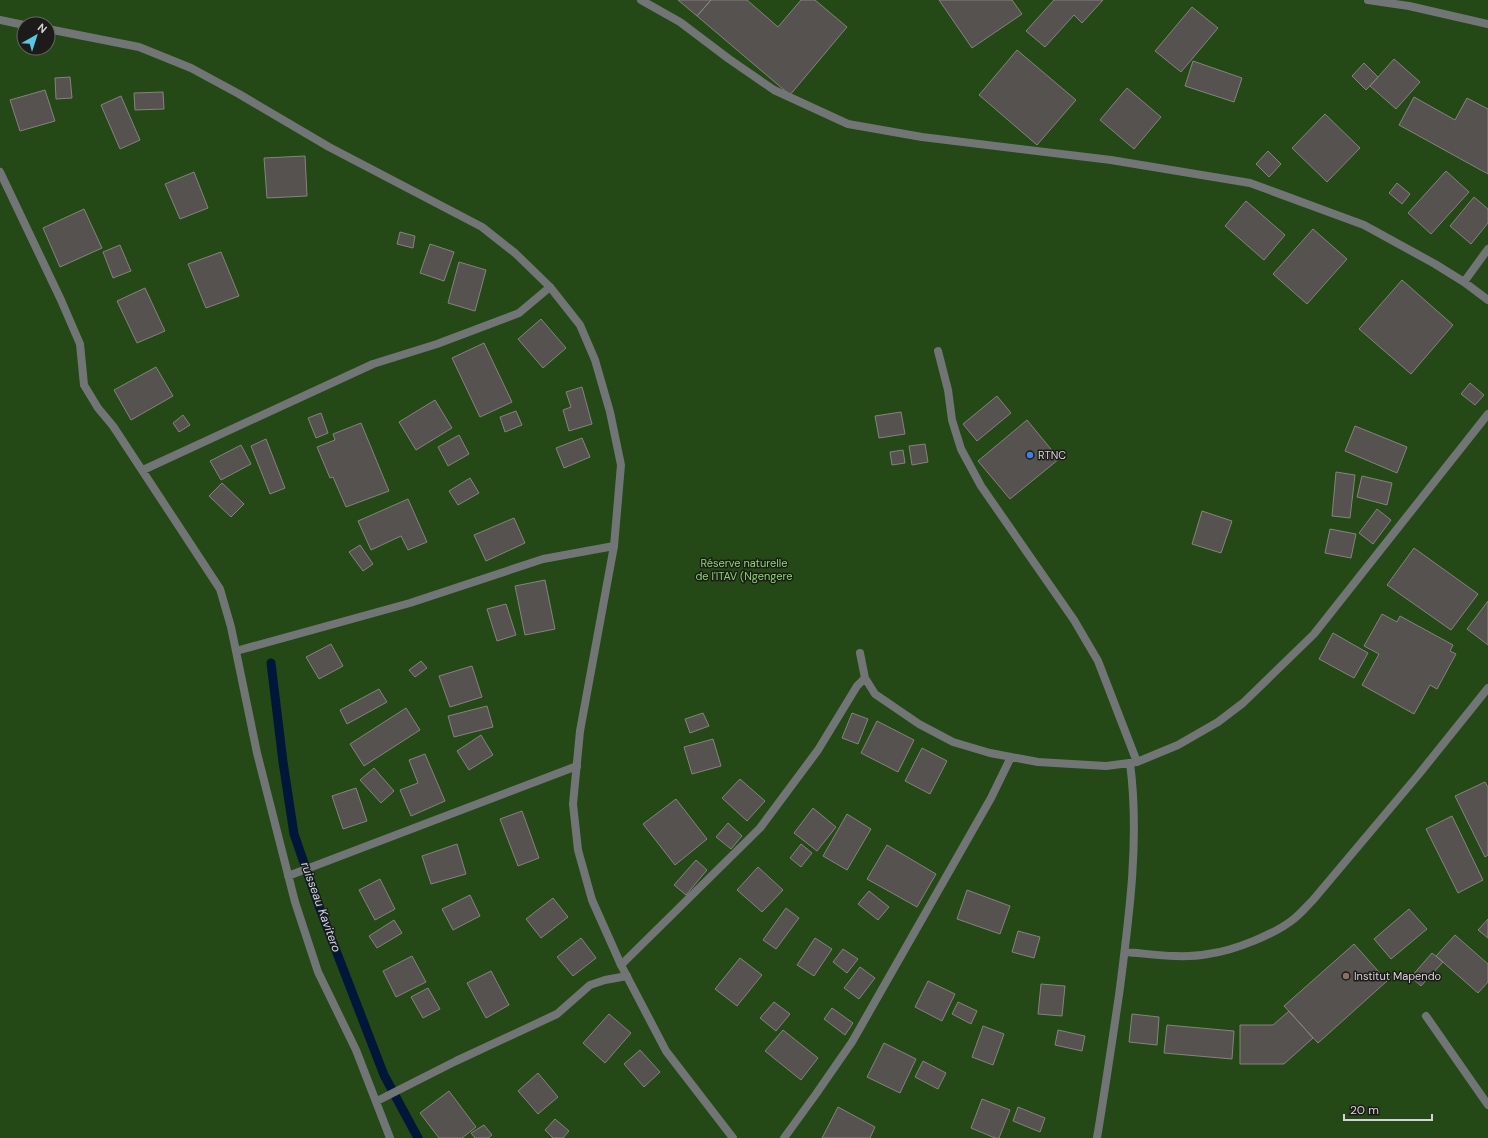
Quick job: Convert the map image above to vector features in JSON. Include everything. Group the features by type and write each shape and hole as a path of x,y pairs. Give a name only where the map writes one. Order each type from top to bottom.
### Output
{"street":[{"path":"641,0 680,22 729,59 774,90 848,124 922,136 1111,160 1250,183 1364,225 1435,264 1464,282 1488,300"},
{"path":"1368,0 1409,6 1488,24"},
{"path":"0,20 16,23"},
{"path":"56,31 139,47 191,68 239,94 329,147 482,228 515,253 550,287 580,325 595,360 610,412 621,465 614,546 580,731 574,804 578,850 592,900 621,965 666,1051 732,1138"},
{"path":"0,172 61,300 80,344 84,385 98,408 113,426 143,470 220,589 231,626 257,753 295,902 318,972 356,1050 377,1101 390,1138"},
{"path":"1464,282 1488,249"},
{"path":"143,470 373,364 437,344 519,313 550,287"},
{"path":"938,351 948,390 952,420 961,449 981,486 1074,620 1098,661 1133,762 1134,792 1132,872 1125,952 1105,1094 1096,1138"},
{"path":"860,652 865,678 875,694 919,724 953,742 990,753 1038,762 1106,766 1133,762 1178,745 1218,722 1243,703 1314,634 1485,423 1488,414"},
{"path":"236,651 410,603 543,559 614,546"},
{"path":"621,965 760,828 818,750 857,686 865,678"},
{"path":"1125,952 1170,956 1208,954 1243,945 1272,933 1294,919 1313,900 1419,774 1488,688"},
{"path":"784,1138 852,1042 987,805 1011,757"},
{"path":"288,876 577,766"},
{"path":"377,1101 456,1061 557,1014 590,985 605,980 627,976"},
{"path":"1426,1016 1488,1105"}],"green space":[{"name":"Réserve naturelle de l'ITAV (Ngengere","path":"0,0 1488,0 1488,1138 0,1138"}],"building":[{"path":"678,0 711,0 697,16"},
{"path":"711,0 747,0 778,27 801,0 815,0 847,27 790,95 697,16"},
{"path":"939,0 1012,0 1022,14 972,48"},
{"path":"1054,0 1103,0 1082,23 1074,15 1045,47 1026,31"},
{"path":"1192,7 1218,28 1181,72 1155,51"},
{"path":"1017,50 1076,100 1037,145 979,95"},
{"path":"1394,59 1420,82 1396,109 1370,86"},
{"path":"1193,61 1242,78 1234,102 1185,86"},
{"path":"1364,63 1378,77 1366,90 1352,76"},
{"path":"70,77 72,98 56,99 55,78"},
{"path":"1127,88 1161,117 1134,149 1100,120"},
{"path":"45,90 55,121 20,131 10,100"},
{"path":"163,92 164,109 135,110 134,93"},
{"path":"121,96 140,140 120,149 101,105"},
{"path":"1414,97 1455,120 1467,98 1488,109 1488,174 1399,125"},
{"path":"1325,114 1360,148 1327,182 1292,148"},
{"path":"1268,151 1281,164 1269,177 1256,164"},
{"path":"305,156 307,196 267,198 264,158"},
{"path":"1446,171 1469,192 1431,234 1408,213"},
{"path":"194,172 208,208 180,219 165,184"},
{"path":"1397,183 1410,194 1402,204 1389,193"},
{"path":"1474,197 1488,209 1488,223 1471,244 1450,226"},
{"path":"1246,201 1285,235 1264,260 1225,226"},
{"path":"84,209 102,248 60,267 43,228"},
{"path":"1313,229 1347,259 1307,304 1273,274"},
{"path":"400,232 415,236 413,248 397,244"},
{"path":"430,244 454,252 444,281 420,273"},
{"path":"120,245 131,271 113,278 103,252"},
{"path":"221,252 239,296 206,308 188,264"},
{"path":"459,262 486,270 475,311 448,303"},
{"path":"1402,280 1453,325 1411,374 1359,329"},
{"path":"145,288 165,331 137,343 117,301"},
{"path":"541,319 566,348 543,368 518,339"},
{"path":"484,343 512,402 480,417 452,358"},
{"path":"156,367 173,396 131,420 114,390"},
{"path":"1470,383 1484,395 1475,405 1461,394"},
{"path":"582,387 592,424 569,431 563,410 571,407 566,392"},
{"path":"997,396 1011,413 977,441 963,424"},
{"path":"435,400 452,428 416,450 399,422"},
{"path":"516,411 522,425 505,432 500,417"},
{"path":"901,412 905,434 879,438 875,416"},
{"path":"321,413 328,433 316,438 308,418"},
{"path":"183,415 190,425 179,432 173,423"},
{"path":"1027,420 1059,459 1010,499 978,461"},
{"path":"361,423 389,491 346,507 333,477 330,478 317,447 335,440 333,434"},
{"path":"1355,426 1407,447 1397,473 1345,451"},
{"path":"459,435 469,454 448,466 438,447"},
{"path":"582,438 590,457 564,468 556,448"},
{"path":"266,439 285,488 270,494 251,446"},
{"path":"925,444 928,462 912,465 909,446"},
{"path":"241,445 251,464 221,480 210,461"},
{"path":"903,450 905,463 892,465 890,452"},
{"path":"1336,472 1355,475 1350,518 1332,516"},
{"path":"1362,476 1392,483 1387,505 1357,497"},
{"path":"470,478 479,493 458,505 449,491"},
{"path":"222,483 244,504 231,517 209,496"},
{"path":"408,499 427,542 408,550 401,536 371,550 358,521"},
{"path":"1377,509 1391,520 1373,544 1359,533"},
{"path":"1202,511 1232,521 1221,553 1192,544"},
{"path":"514,518 525,543 486,561 474,535"},
{"path":"1330,529 1356,534 1351,558 1325,553"},
{"path":"360,545 373,564 363,571 349,552"},
{"path":"1414,548 1478,594 1451,630 1387,585"},
{"path":"545,580 555,629 525,635 515,586"},
{"path":"1488,601 1488,645 1467,629"},
{"path":"506,604 516,635 497,641 487,609"},
{"path":"1382,614 1397,622 1400,616 1453,645 1450,651 1456,654 1437,689 1430,685 1414,714 1362,685 1379,654 1364,646"},
{"path":"1333,633 1368,653 1354,678 1319,659"},
{"path":"331,644 343,666 319,679 306,657"},
{"path":"421,661 427,668 415,677 409,670"},
{"path":"472,666 482,697 450,707 439,676"},
{"path":"379,689 387,702 347,724 340,710"},
{"path":"487,706 493,727 454,737 448,716"},
{"path":"406,708 420,730 364,766 350,744"},
{"path":"703,713 709,726 690,733 685,719"},
{"path":"852,713 868,719 858,744 842,738"},
{"path":"877,721 914,740 898,772 861,753"},
{"path":"481,735 493,755 469,770 457,751"},
{"path":"713,739 721,766 692,774 684,747"},
{"path":"922,748 947,761 930,794 905,781"},
{"path":"425,754 445,801 411,816 400,790 418,783 409,760"},
{"path":"374,768 394,791 381,803 360,780"},
{"path":"740,779 765,801 747,821 722,798"},
{"path":"1485,782 1488,787 1488,855 1485,857 1455,796"},
{"path":"356,788 367,821 343,829 332,796"},
{"path":"676,799 707,839 675,865 643,824"},
{"path":"813,808 836,827 817,851 794,833"},
{"path":"522,811 539,858 518,866 500,819"},
{"path":"847,814 871,829 847,870 823,856"},
{"path":"1452,816 1483,880 1458,893 1426,829"},
{"path":"728,823 742,836 731,849 716,837"},
{"path":"457,844 466,874 431,884 422,856"},
{"path":"801,844 812,853 801,867 790,858"},
{"path":"887,845 936,874 917,907 867,879"},
{"path":"696,860 707,870 686,895 674,885"},
{"path":"758,867 783,890 762,912 737,890"},
{"path":"380,879 395,909 375,920 359,890"},
{"path":"967,890 1010,906 1000,934 957,919"},
{"path":"869,891 889,907 878,920 858,904"},
{"path":"470,895 480,916 453,930 442,909"},
{"path":"553,898 568,917 541,938 526,919"},
{"path":"786,908 799,918 776,949 763,940"},
{"path":"1409,909 1427,929 1391,959 1374,939"},
{"path":"1488,919 1488,938 1478,930"},
{"path":"394,920 402,933 377,948 369,936"},
{"path":"1018,931 1040,937 1034,958 1012,952"},
{"path":"1455,935 1488,964 1488,982 1478,993 1436,956"},
{"path":"581,938 596,958 573,976 557,957"},
{"path":"815,938 832,949 814,976 797,965"},
{"path":"1354,944 1387,981 1318,1043 1284,1006"},
{"path":"843,949 858,959 847,973 833,962"},
{"path":"1432,953 1443,962 1421,986 1411,977"},
{"path":"412,956 426,982 396,997 383,971"},
{"path":"740,958 762,975 737,1006 715,989"},
{"path":"860,967 875,978 859,999 844,988"},
{"path":"491,971 509,1005 486,1018 467,983"},
{"path":"928,981 955,994 942,1021 915,1007"},
{"path":"1041,984 1065,986 1062,1016 1038,1014"},
{"path":"428,988 440,1009 423,1018 411,997"},
{"path":"774,1002 790,1014 776,1031 760,1018"},
{"path":"958,1002 977,1011 971,1024 952,1014"},
{"path":"832,1008 853,1023 845,1035 824,1019"},
{"path":"1289,1011 1313,1038 1284,1064 1240,1064 1240,1025 1273,1025"},
{"path":"609,1014 631,1033 605,1063 583,1043"},
{"path":"1132,1014 1159,1017 1157,1045 1129,1042"},
{"path":"1167,1025 1234,1031 1232,1059 1164,1053"},
{"path":"983,1026 1004,1034 993,1065 972,1057"},
{"path":"783,1030 818,1058 801,1080 765,1051"},
{"path":"1058,1030 1085,1036 1082,1051 1055,1045"},
{"path":"884,1043 916,1059 900,1093 867,1077"},
{"path":"640,1050 660,1072 644,1087 624,1064"},
{"path":"923,1061 946,1073 938,1089 915,1077"},
{"path":"538,1073 558,1097 538,1114 518,1091"},
{"path":"449,1091 476,1127 462,1138 439,1138 420,1113"},
{"path":"982,1099 1010,1110 999,1138 995,1138 971,1128"},
{"path":"838,1107 875,1127 870,1138 822,1138"},
{"path":"1018,1107 1045,1118 1040,1132 1013,1121"},
{"path":"555,1119 569,1131 563,1138 553,1138 545,1130"},
{"path":"484,1125 492,1135 488,1138 475,1138 471,1133"}],"waterway":[{"name":"ruisseau Kavitero","path":"271,663 283,762 294,834 320,909 384,1075 418,1138"}],"place":[{"name":"RTNC","path":"1030,455"},
{"name":"Institut Mapendo","path":"1346,976"}]}
